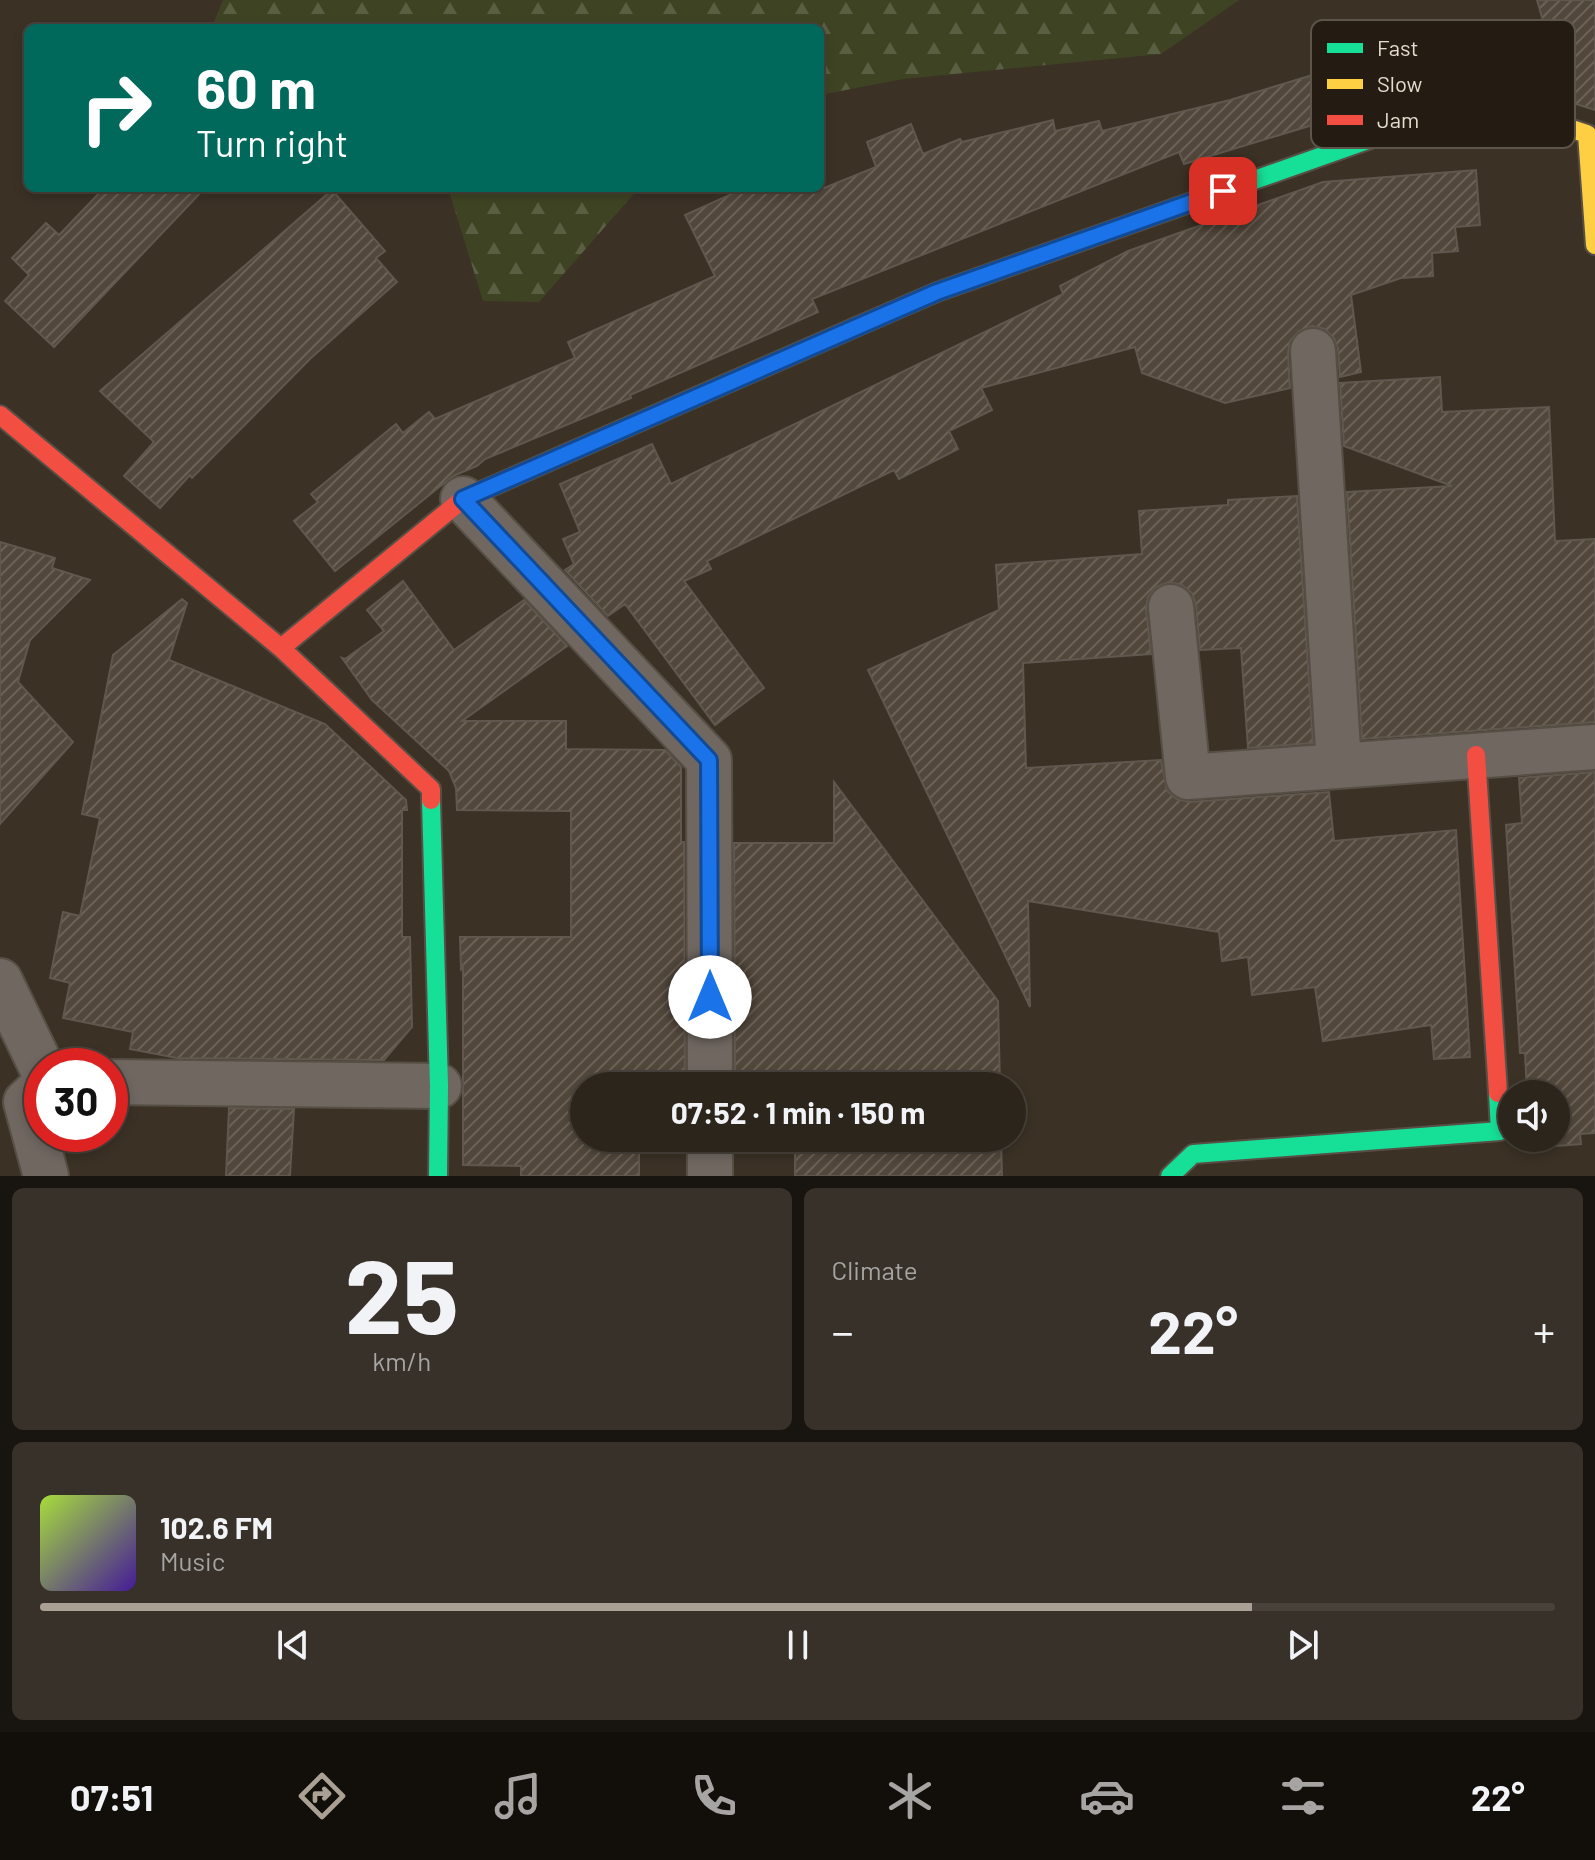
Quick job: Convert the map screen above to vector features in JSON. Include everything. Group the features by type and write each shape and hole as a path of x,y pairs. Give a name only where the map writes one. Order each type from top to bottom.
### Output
{"street":[{"path":"1575,130 1587,134 1595,245"},
{"path":"281,648 463,499 937,292 1345,148"},
{"path":"1313,351 1339,765"},
{"path":"0,415 281,648 431,789 439,1086 438,1176"},
{"path":"463,499 709,760 710,1072"},
{"path":"1171,607 1188,777 1595,747"},
{"path":"1170,1176 1193,1154 1500,1131 1476,755"},
{"path":"0,981 32,1048"},
{"path":"128,1082 439,1086"},
{"path":"40,1152 46,1176"},
{"path":"710,1152 710,1176"}],"green space":[{"path":"223,0 1239,0 1161,54 903,79 824,94 824,24 214,22"},
{"path":"449,192 635,192 539,302 483,301"}],"building":[{"path":"1537,0 1595,0 1595,110 1575,104 1575,20 1543,20"},
{"path":"1311,75 1311,125 1184,164 1179,152 812,299 818,312 453,476 335,571 294,521 318,502 311,494 396,424 403,433 429,412 435,419 575,358 568,342 715,276 685,215 736,192 824,192 824,188 876,167 867,142 911,124 923,154 960,139 962,142 1053,120 1055,131 1099,121 1102,131 1230,100"},
{"path":"1476,170 1480,225 1455,227 1458,251 1432,253 1433,276 1401,278 1351,295 1361,372 1340,377 1334,338 1325,329 1312,326 1299,331 1290,341 1290,388 1225,403 1142,373 1135,347 981,388 992,410 949,431 958,449 899,479 894,470 707,561 711,569 684,581 764,688 715,725 625,604 608,616 565,570 574,564 563,539 580,532 560,484 652,444 671,484 1063,294 1060,286 1128,251 1323,182"},
{"path":"100,192 201,192 54,347 5,301 29,275 12,258 46,223 59,235"},
{"path":"330,192 334,192 385,251 376,258 397,282 311,358 160,508 124,476 154,442 100,391"},
{"path":"1440,377 1442,412 1549,407 1555,541 1595,539 1595,722 1362,739 1347,492 1452,486 1344,446 1340,383"},
{"path":"1297,496 1313,743 1248,748 1241,648 1200,650 1192,593 1182,585 1169,582 1156,587 1148,597 1146,609 1151,654 1023,663 1026,768 1161,760 1167,791 1177,799 1189,802 1329,792 1334,841 1456,830 1470,1057 1434,1059 1431,1025 1323,1041 1315,987 1252,995 1248,957 1222,961 1219,932 1028,901 1030,1007 868,670 999,610 996,565 1142,554 1139,511 1228,505 1228,500"},
{"path":"0,542 55,558 52,568 90,580 30,640 18,682 73,742 0,824"},
{"path":"403,581 454,650 524,600 567,646 462,721 566,721 566,749 665,750 681,767 685,1072 570,1072 570,1152 639,1152 639,1176 521,1176 521,1166 463,1165 463,966 461,969 460,937 571,937 571,811 457,810 456,788 449,771 372,700 342,658 345,659 384,631 367,610"},
{"path":"182,599 187,603 169,660 325,724 406,800 407,810 402,810 402,937 410,937 412,1027 384,1060 177,1058 130,1049 133,1032 63,1018 70,983 50,978 63,912 80,916 100,818 82,814 113,655"},
{"path":"1595,772 1595,1133 1580,1134 1581,1144 1570,1145 1570,1080 1526,1080 1525,1053 1520,1053 1506,825 1522,823 1519,778"},
{"path":"834,782 998,1001 1000,1072 735,1072 734,843 834,843"},
{"path":"229,1108 294,1109 290,1176 226,1176"},
{"path":"795,1152 1001,1152 1002,1176 795,1176"}],"traffic: fast":[{"path":"856,327 937,292 1345,148"},
{"path":"431,800 439,1086 438,1176"},
{"path":"1170,1176 1193,1154 1498,1131"}],"traffic: slow":[{"path":"1575,130 1587,134 1595,245"}],"traffic: jam":[{"path":"281,648 463,499 856,327"},
{"path":"0,415 281,648 431,789 431,800"},
{"path":"1476,755 1498,1093"}],"route":[{"path":"710,997 709,760 463,499 937,292 1223,191"}]}
